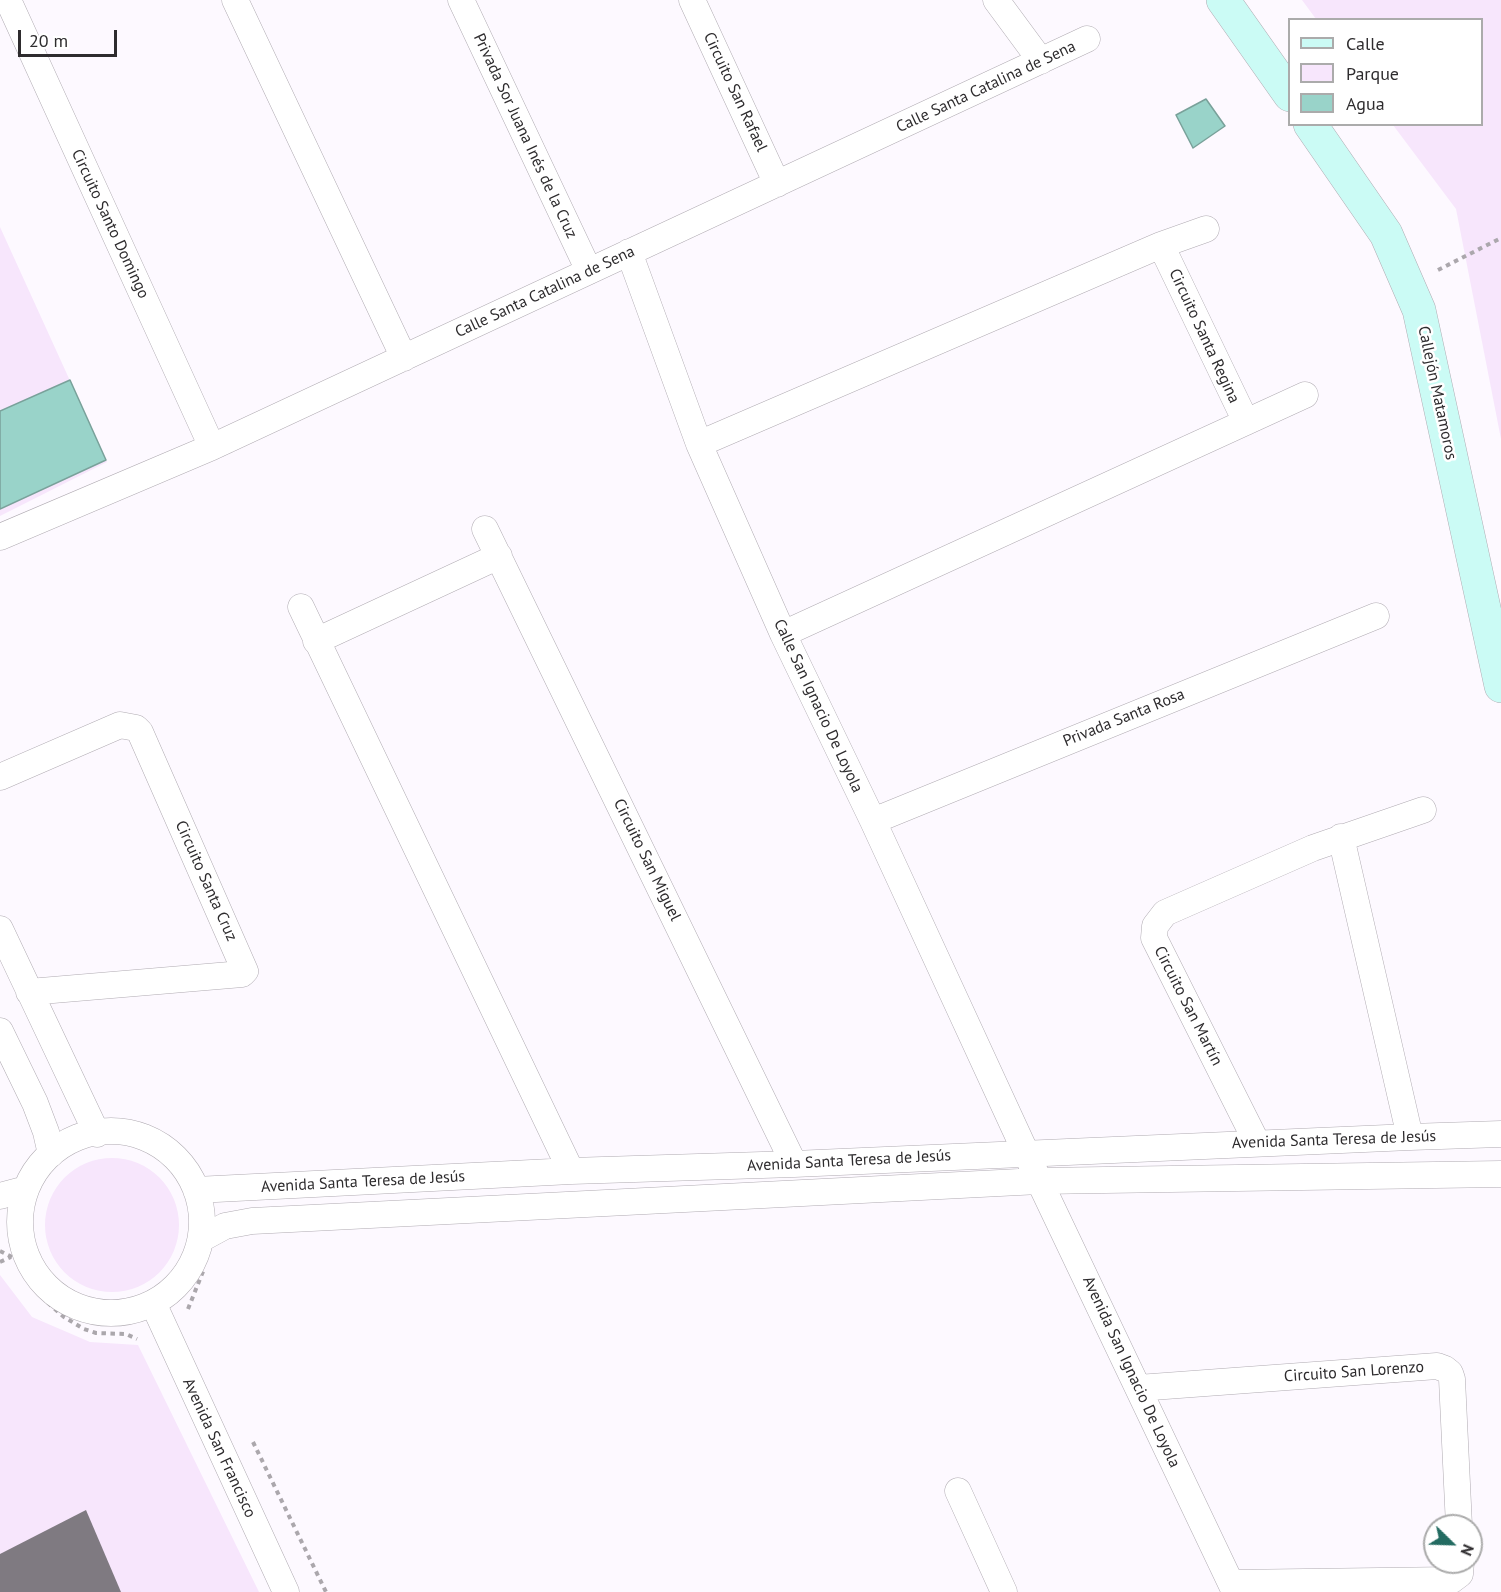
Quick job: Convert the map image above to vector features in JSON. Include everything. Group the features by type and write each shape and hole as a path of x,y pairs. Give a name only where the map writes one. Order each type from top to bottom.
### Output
{"street":[{"name":"Circuito Santo Domingo","path":"8,0 212,447"},
{"path":"235,0 404,358"},
{"name":"Privada Sor Juana Inés de la Cruz","path":"461,0 589,271"},
{"name":"Circuito San Rafael","path":"692,0 777,184"},
{"path":"996,0 1041,61"},
{"path":"1223,0 1288,92"},
{"name":"Calle Santa Catalina de Sena","path":"0,537 212,447 1087,39"},
{"name":"Callejón Matamoros","path":"1311,126 1386,234 1419,310 1501,686"},
{"path":"699,444 1161,245 1206,229"},
{"name":"Circuito Santa Regina","path":"783,634 1246,422 1161,245"},
{"name":"Calle San Ignacio De Loyola","path":"629,252 699,444 783,634 873,821 1026,1153"},
{"path":"1246,422 1305,395"},
{"name":"Circuito San Miguel","path":"485,529 794,1164"},
{"path":"316,641 499,556"},
{"path":"301,607 571,1171"},
{"name":"Privada Santa Rosa","path":"873,821 1376,616"},
{"name":"Circuito Santa Cruz","path":"0,777 120,725 136,728 140,732 245,971 242,974 30,992"},
{"name":"Circuito San Martín","path":"1257,1143 1154,938 1155,926 1165,913 1313,848 1423,810"},
{"path":"1341,837 1410,1137"},
{"path":"0,929 97,1134"},
{"path":"0,1031 35,1103 51,1154"},
{"path":"115,1131 141,1136 165,1148 183,1167 196,1190 201,1206 201,1239 189,1270 173,1289 153,1303 134,1311 113,1314 93,1312 74,1306 56,1296 41,1281 30,1265 9,1247 20,1227 21,1208 26,1189 36,1170 51,1154 69,1142 97,1134 115,1131"},
{"name":"Avenida Santa Teresa de Jesús","path":"196,1190 571,1171 794,1164 1501,1134"},
{"name":"Avenida San Ignacio De Loyola","path":"1026,1153 1233,1587"},
{"path":"676,1168 677,1200"},
{"name":"Avenida Santa Teresa de Jesús","path":"201,1239 225,1226 252,1221 1039,1181 1501,1174"},
{"path":"420,1180 423,1213"},
{"path":"0,1196 26,1189"},
{"name":"Avenida San Francisco","path":"153,1303 286,1592"},
{"name":"Circuito San Lorenzo","path":"1138,1388 1437,1366 1445,1369 1450,1373 1452,1379 1458,1514"},
{"path":"958,1491 1004,1592"},
{"path":"1233,1587 1452,1580 1460,1574"}],"path":[{"path":"1408,285 1501,238"},
{"path":"0,1262 9,1247 47,1302 64,1317 96,1333 126,1334 139,1341"},
{"path":"188,1310 202,1271 209,1263"},
{"path":"249,1435 326,1592"}],"green space":[{"path":"1302,0 1501,0 1501,439 1456,209 1394,126 1483,126 1483,18 1315,18"},
{"path":"0,227 107,462 0,516"},
{"path":"112,1158 137,1163 159,1178 174,1200 179,1225 174,1250 159,1272 137,1287 112,1292 87,1287 65,1272 50,1250 45,1225 50,1200 65,1178 87,1163"},
{"path":"0,1275 32,1317 90,1342 138,1345 259,1592 0,1592"}],"water":[{"path":"1206,99 1225,126 1193,148 1176,115"},
{"path":"70,380 106,460 0,509 0,411"}],"building":[{"path":"86,1510 121,1592 0,1592 0,1554"}]}
